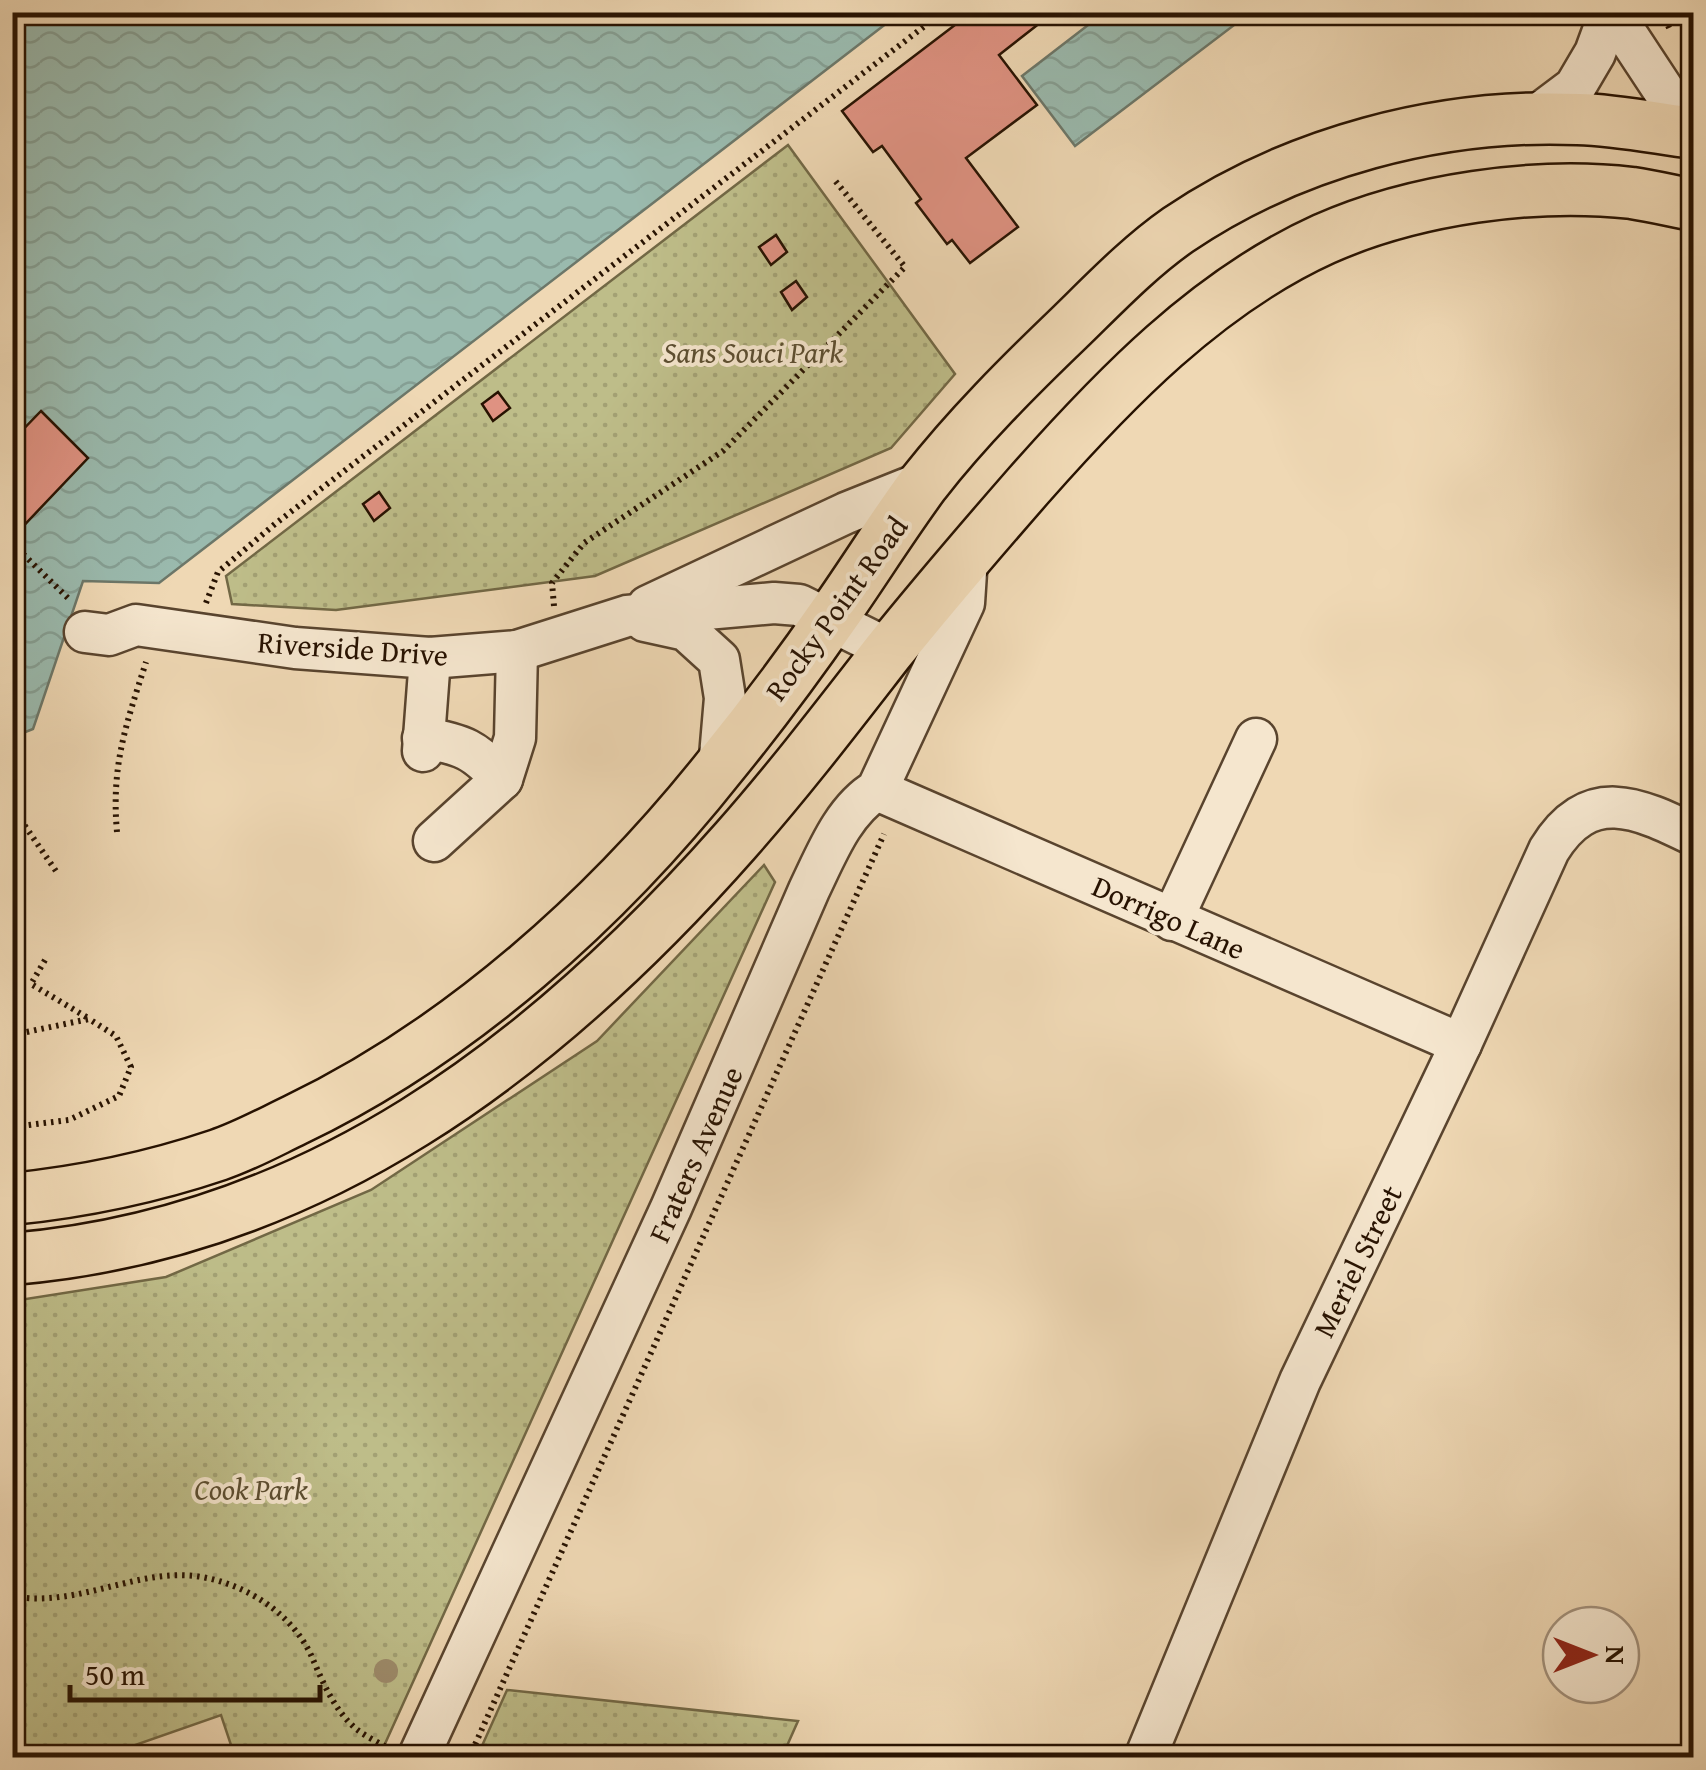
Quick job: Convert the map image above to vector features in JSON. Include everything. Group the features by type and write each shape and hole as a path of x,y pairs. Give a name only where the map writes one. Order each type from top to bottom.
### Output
{"main road":[{"name":"Rocky Point Road","path":"12,1199 86,1188 222,1154 349,1094 456,1025 614,886 719,768 830,620 926,481 1022,373 1132,268 1190,223 1284,174 1340,152 1443,128 1577,118 1694,130"},
{"path":"12,1258 126,1241 289,1190 369,1151 452,1101 538,1034 641,942 735,842 967,556 1086,421 1127,378 1257,275 1324,240 1394,214 1474,197 1614,192 1694,205"}],"street":[{"path":"1531,120 1575,86 1595,53 1611,12"},
{"path":"1611,12 1694,130"},
{"name":"Riverside Drive","path":"80,619 110,635 146,627 295,648 430,658 517,651 627,616 716,572 926,481"},
{"name":"Fraters Avenue","path":"402,1753 672,1208 826,855 859,801 888,795 964,603 967,556"},
{"name":"Riverside Drive","path":"627,616 774,603 800,605 890,650"},
{"path":"627,616 686,630 719,660 725,698 719,768"},
{"path":"434,841 502,779 515,738 517,651"},
{"path":"430,658 423,745 457,743 480,755 502,779"},
{"path":"1172,920 1256,739"},
{"name":"Dorrigo Lane","path":"888,795 1461,1044"},
{"name":"Meriel Street","path":"1144,1758 1300,1380 1461,1044 1536,875 1561,830 1599,808 1618,806 1650,814 1694,835"}],"path":[{"path":"117,832 113,789 146,627 205,606 218,572 275,524 943,12"},
{"path":"557,637 552,584 584,543 723,451 905,267 834,178"},
{"path":"15,550 80,619"},
{"name":"Fraters Avenue","path":"469,1758 888,795"},
{"path":"12,807 58,874"},
{"path":"12,1127 69,1120 119,1096 130,1067 116,1036 32,984 46,960"},
{"path":"12,1035 89,1019"},
{"path":"12,1596 58,1598 175,1576 228,1584 255,1595 292,1627 308,1650 322,1682 353,1726 402,1753"}],"green space":[{"name":"Sans Souci Park","path":"788,145 955,374 891,448 595,576 336,610 232,604 226,576"},
{"name":"Cook Park","path":"764,865 775,882 379,1757 235,1757 221,1715 101,1757 13,1757 13,1301 166,1277 371,1190 597,1041"},
{"path":"507,1690 798,1721 782,1757 477,1757"}],"water":[{"path":"1105,12 1250,13 1075,146 1022,76"},
{"path":"12,13 900,13 159,583 83,581 33,729 13,737"}],"building":[{"path":"972,12 1054,12 999,55 1037,105 966,158 1018,227 970,263 952,240 947,244 916,203 921,199 882,146 873,152 842,111"},
{"path":"776,235 787,252 771,265 759,247"},
{"path":"796,281 807,297 792,310 781,292"},
{"path":"498,392 510,408 493,421 482,404"},
{"path":"41,411 88,458 12,538 12,441"},
{"path":"379,492 390,508 374,521 363,504"}]}
